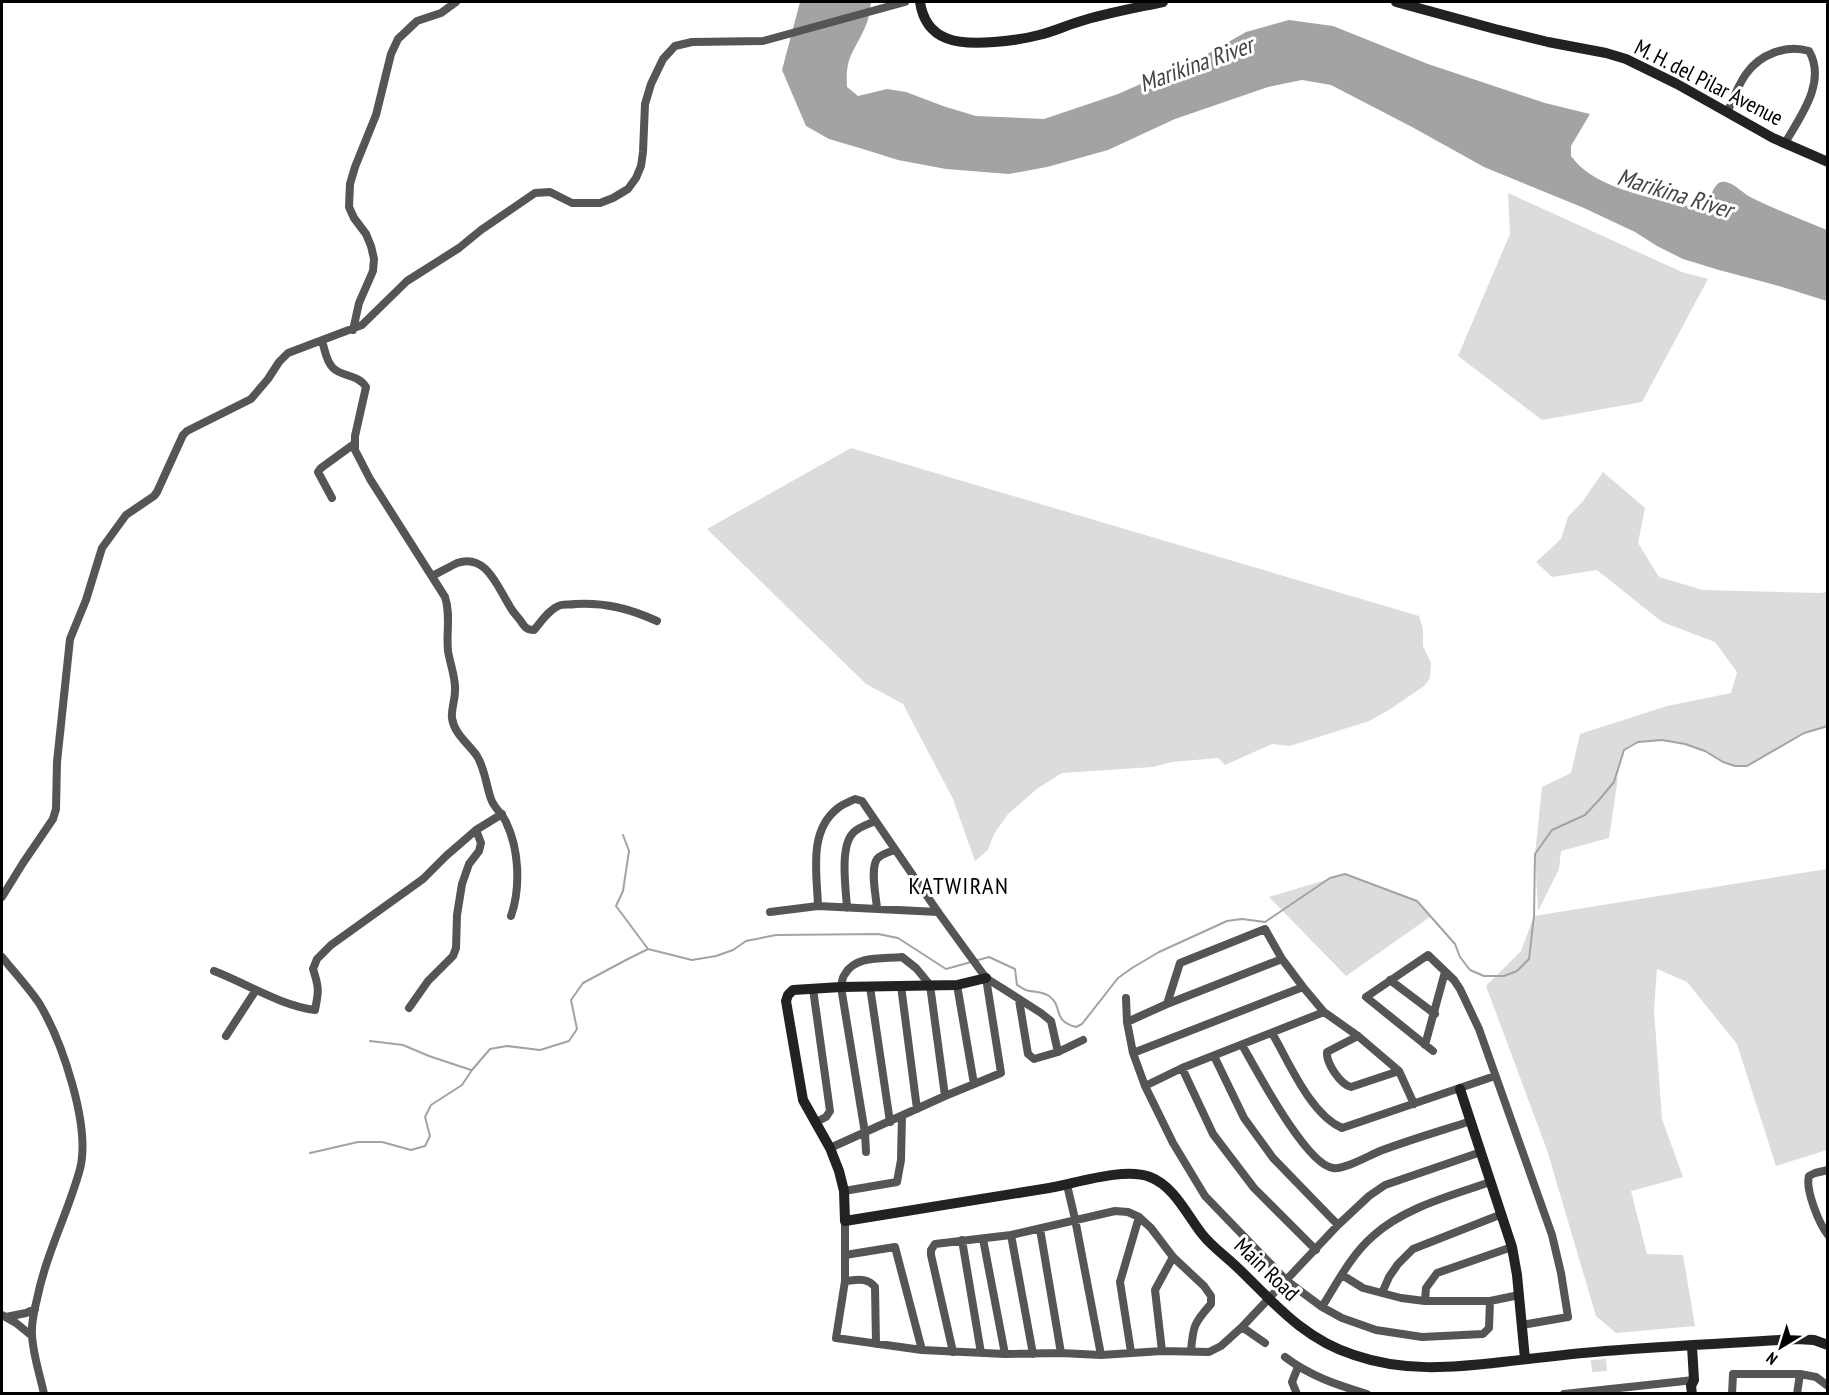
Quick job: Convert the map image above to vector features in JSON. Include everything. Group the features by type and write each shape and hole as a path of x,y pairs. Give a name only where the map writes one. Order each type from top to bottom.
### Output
{"street":[{"path":"353,330 359,303 373,271 374,259 366,234 349,207 352,176 376,115 391,54 398,39 417,21 441,13 456,2"},
{"path":"2,897 54,819 57,762 70,639 86,600 102,548 126,515 157,492 183,435 187,431 246,403 260,390 288,353 362,326 407,281 459,248 481,230 535,194 550,192 572,203 592,204 613,198 628,189 636,178 644,153 645,105 651,84 663,59 675,46 692,42 750,42 778,38 904,2"},
{"path":"920,2 925,21 933,30 952,40 973,44 1020,40 1118,11 1163,2"},
{"name":"M. H. del Pilar Avenue","path":"1396,2 1495,29 1626,59 1651,70 1785,143 1827,162"},
{"path":"1728,111 1748,71 1760,61 1782,50 1794,48 1809,51 1815,65 1811,95 1785,143"},
{"path":"322,341 329,362 335,370 358,379 366,387 354,444 355,450 370,479 445,597 448,607 447,638 456,689 452,718 458,733 482,767 494,805 507,824 513,844 517,877 516,899 511,916"},
{"path":"332,498 318,472 354,444"},
{"path":"432,576 459,563 473,561 481,565 494,577 510,608 530,630 534,630 553,609 561,604 620,607 657,621"},
{"path":"818,906 817,837 824,822 838,807 855,799 862,801 977,968 986,978 1051,1021 1058,1052"},
{"path":"214,971 284,1002 315,1010 319,992 313,969 317,958 331,945 423,879 476,830 502,814"},
{"path":"847,908 844,856 847,840 854,831 875,821"},
{"path":"409,1008 428,981 453,956 456,948 457,915 462,884 469,864 479,852 481,843 476,830"},
{"path":"877,908 875,862 879,856 895,850"},
{"path":"770,912 818,906 938,912"},
{"path":"1167,1004 1180,963 1265,929 1282,959 1324,1011 1399,1071 1414,1104"},
{"path":"1433,1051 1366,997 1428,955 1460,988 1479,1029 1552,1234 1568,1317 1522,1325"},
{"path":"2,957 39,1004 53,1035 73,1087 83,1144 80,1168 48,1257 34,1309 32,1336 44,1394"},
{"path":"866,1152 865,1133 841,987 844,974 862,960 902,957 916,968 930,985 945,1096"},
{"path":"1127,1022 1282,959"},
{"path":"1425,1045 1445,972"},
{"path":"986,978 957,986 841,987 793,990 788,995 786,1001 803,1100 830,1148 844,1191 844,1281 836,1338 922,1350 1005,1354 1101,1355 1162,1351 1209,1352 1221,1346 1242,1327 1356,1207 1385,1185 1481,1152"},
{"path":"830,1148 1001,1073 986,978"},
{"path":"1390,980 1435,1014"},
{"path":"901,986 917,1109"},
{"path":"957,986 974,1084"},
{"path":"870,987 890,1122"},
{"path":"1133,1053 1303,987"},
{"path":"813,989 830,1111 826,1117 816,1122"},
{"path":"226,1036 256,990"},
{"path":"1126,998 1127,1022 1133,1053 1145,1086 1173,1143 1205,1196 1287,1281 1322,1307 1342,1318 1376,1330 1422,1337 1483,1334 1489,1328 1490,1301"},
{"path":"1019,1000 1028,1054 1034,1059 1058,1052 1083,1040"},
{"path":"1145,1086 1182,1068 1324,1011"},
{"path":"1272,1033 1310,1099 1323,1116 1332,1124 1342,1128 1495,1076"},
{"path":"1358,1036 1327,1052 1326,1058 1344,1085 1351,1087 1399,1071"},
{"path":"1242,1045 1295,1134 1319,1161 1330,1168 1339,1168 1471,1120"},
{"path":"1214,1056 1244,1118 1273,1158 1338,1225"},
{"path":"1182,1068 1213,1134 1254,1188 1316,1250"},
{"path":"1460,1089 1512,1247 1525,1359"},
{"path":"844,1191 897,1182 901,1160 902,1116"},
{"path":"1827,1170 1809,1176 1807,1183 1818,1217 1827,1235"},
{"name":"Main Road","path":"845,1221 1126,1173 1151,1177 1162,1183 1204,1237 1298,1326 1326,1344 1383,1364 1412,1368 1449,1368 1606,1351 1796,1338 1814,1340 1827,1345"},
{"path":"1322,1307 1356,1253 1390,1223 1411,1211 1490,1182"},
{"path":"1066,1185 1075,1219 1101,1355"},
{"path":"953,1352 931,1256 931,1250 936,1244 1011,1235 1115,1211 1139,1216 1173,1257 1204,1286 1211,1296 1211,1304 1197,1319 1193,1329 1191,1351"},
{"path":"1382,1293 1398,1264 1413,1249 1502,1214"},
{"path":"1131,1352 1120,1282 1139,1216"},
{"path":"1040,1228 1061,1353"},
{"path":"1011,1235 1033,1354"},
{"path":"983,1239 1005,1354"},
{"path":"962,1240 981,1353"},
{"path":"845,1255 895,1247 922,1350"},
{"path":"1425,1301 1426,1288 1437,1273 1512,1247"},
{"path":"1162,1351 1155,1290 1173,1257"},
{"path":"1342,1275 1363,1288 1401,1298 1425,1301 1490,1301 1519,1295"},
{"path":"844,1281 865,1279 875,1287 876,1344"},
{"path":"4,1316 26,1313 34,1309"},
{"path":"4,1316 32,1336"},
{"path":"1242,1327 1265,1343"},
{"path":"1564,1394 1691,1385 1688,1346"},
{"path":"1285,1357 1298,1367 1334,1384 1367,1394"},
{"path":"1297,1394 1292,1382 1298,1367"},
{"path":"1732,1394 1733,1374 1800,1374 1816,1377 1827,1386"},
{"path":"1797,1394 1800,1374"},
{"path":"1334,1384 1335,1394"}],"shaded area":[{"path":"1508,193 1682,272 1708,279 1642,402 1542,420 1458,356 1510,234"},
{"path":"851,448 1419,616 1423,629 1423,646 1431,663 1430,678 1424,686 1369,721 1290,746 1272,744 1225,765 1218,758 1172,762 1153,767 1062,773 1038,788 1008,814 994,834 988,850 975,861 953,799 903,704 866,684 707,529"},
{"path":"1603,472 1645,508 1638,543 1659,577 1703,590 1827,592 1827,726 1804,733 1747,766 1735,766 1705,751 1663,740 1638,742 1624,750 1614,780 1618,777 1609,838 1561,851 1559,869 1538,911 1535,854 1542,787 1571,773 1580,734 1667,706 1731,693 1737,672 1715,642 1662,622 1597,570 1552,577 1536,562 1561,539 1568,517 1583,501"},
{"path":"1827,869 1827,1150 1776,1166 1737,1044 1687,982 1657,969 1654,1010 1662,1119 1683,1177 1631,1191 1647,1254 1683,1255 1695,1326 1616,1333 1596,1316 1547,1150 1486,986 1521,951 1534,916"},
{"path":"1345,874 1417,901 1430,917 1346,976 1269,897"},
{"path":"1606,1359 1607,1371 1592,1372 1591,1360"}],"water":[{"name":"Marikina River","path":"800,2 871,2 867,22 849,60 848,67 847,87 858,96 887,89 906,92 976,116 1044,119 1118,94 1202,57 1246,32 1289,20 1333,26 1428,64 1545,103 1590,114 1571,146 1571,156 1580,166 1602,181 1655,199 1690,206 1707,200 1717,184 1724,182 1732,184 1761,202 1827,230 1827,301 1683,259 1635,232 1584,208 1484,167 1331,85 1302,80 1268,87 1175,119 1108,150 1047,167 1009,174 946,169 898,160 829,139 806,126 782,70"}],"waterway":[{"path":"310,1153 358,1142 382,1142 411,1150 425,1146 430,1136 425,1117 431,1105 462,1085 490,1049 507,1046 540,1050 569,1041 577,1029 571,1000 583,983 648,949 692,960 716,956 733,950 746,941 776,935 878,934 898,938 946,969 989,957 1015,969 1017,985 1026,990 1049,996 1056,1004 1063,1021 1076,1027 1082,1024 1118,978 1159,952 1227,921 1242,919 1265,922 1330,878 1345,874 1417,901 1455,944 1460,957 1470,970 1484,976 1504,976 1517,971 1529,959 1534,916 1535,854 1552,830 1585,815 1599,800 1614,782 1624,750 1638,742 1662,740 1685,744 1705,751 1735,766 1747,766 1804,733 1828,726"},
{"path":"623,835 629,851 623,891 616,906 648,949"},
{"path":"370,1041 403,1045 471,1070"}],"district":[{"name":"KATWIRAN","path":"959,885"}]}
